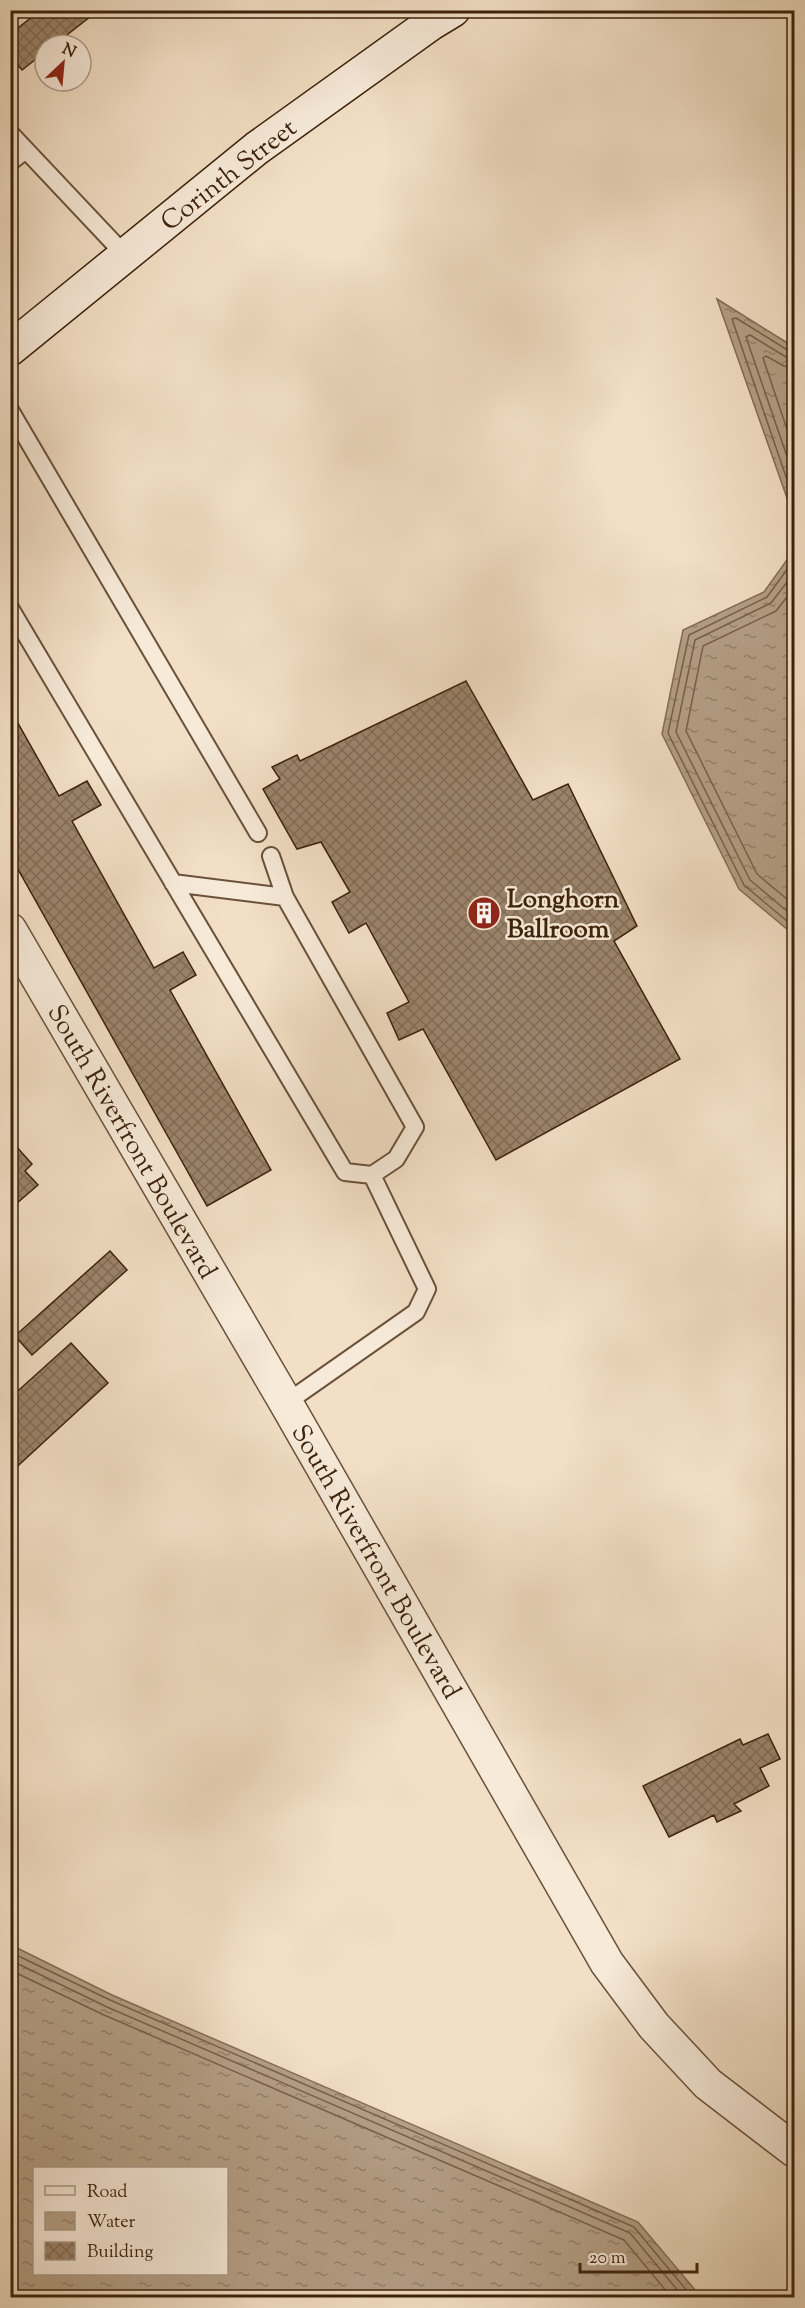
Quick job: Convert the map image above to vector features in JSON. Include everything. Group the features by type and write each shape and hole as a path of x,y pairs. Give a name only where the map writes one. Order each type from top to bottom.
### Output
{"street":[{"name":"Corinth Street","path":"10,350 257,148 453,10"},
{"name":"South Riverfront Boulevard","path":"10,930 286,1403 607,1963 654,2026 708,2084 795,2150"}],"lane":[{"path":"10,133 125,255"},
{"path":"10,162 26,150"},
{"path":"10,410 258,833"},
{"path":"10,608 345,1172 372,1175 396,1159 415,1127 285,897 271,856"},
{"path":"173,882 285,897"},
{"path":"286,1403 416,1312 427,1289 372,1175"}],"water":[{"path":"717,299 794,347 794,518"},
{"path":"794,550 794,935 739,889 662,734 683,630 764,592"},
{"path":"11,1945 112,1995 638,2222 701,2297 11,2297"}],"building":[{"path":"10,10 29,10 10,25"},
{"path":"41,10 87,10 91,16 69,33 33,33 33,61 22,70 10,55 10,34"},
{"name":"Longhorn Ballroom","path":"466,681 533,800 568,784 637,926 614,941 680,1059 496,1160 423,1029 399,1040 387,1013 409,1002 366,923 349,933 332,902 350,892 321,842 297,849 263,789 280,779 272,767 297,755 300,761"},
{"path":"10,709 59,796 87,781 101,805 72,821 154,968 183,952 196,975 170,990 271,1170 207,1206 10,855"},
{"path":"14,1144 32,1164 25,1171 38,1185 10,1209 10,1147"},
{"path":"110,1251 127,1270 32,1355 15,1336"},
{"path":"71,1343 108,1383 10,1473 10,1398"},
{"path":"768,1734 780,1759 760,1768 769,1786 734,1804 741,1811 717,1822 714,1815 669,1837 643,1786 740,1739 743,1745"}],"place":[{"name":"Longhorn Ballroom","path":"484,913"}]}
